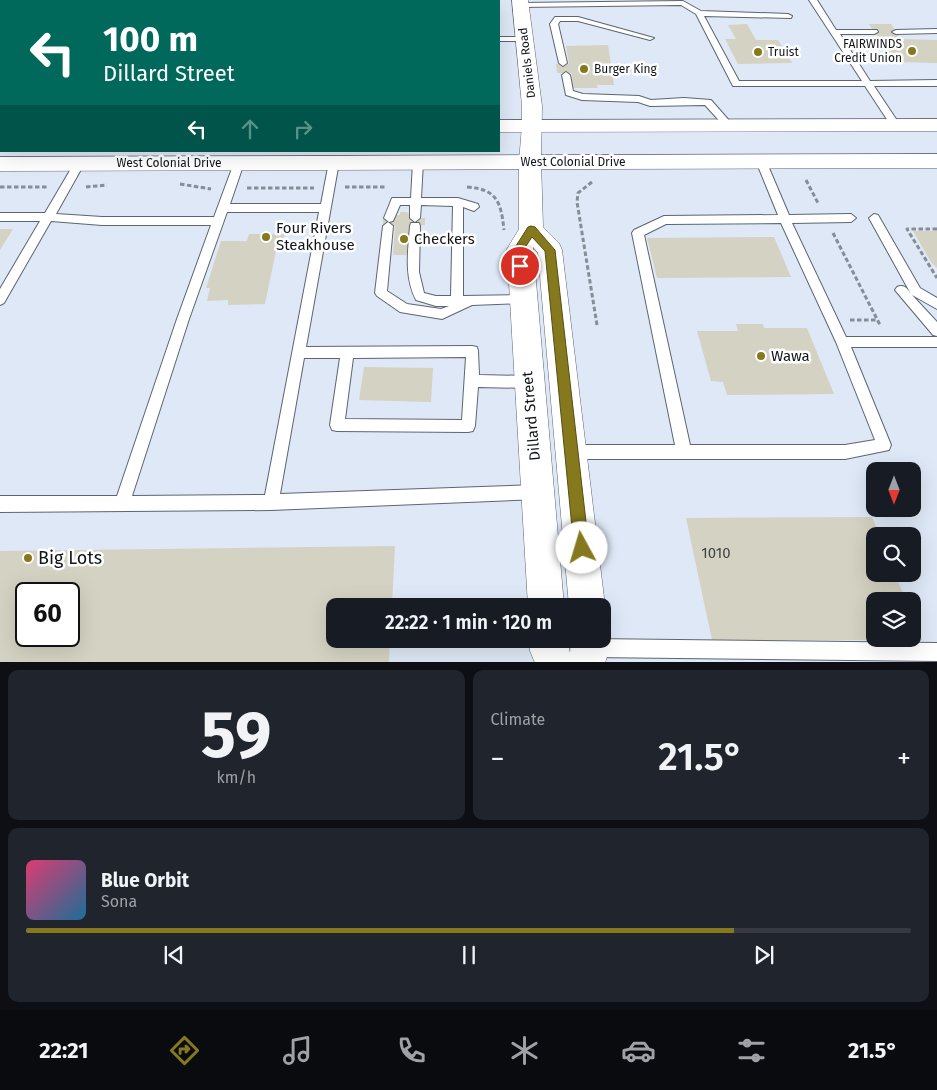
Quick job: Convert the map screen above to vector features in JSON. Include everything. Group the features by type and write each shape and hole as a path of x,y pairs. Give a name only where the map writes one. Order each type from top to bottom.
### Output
{"main road":[{"name":"Daniels Road","path":"520,3 532,126"},
{"path":"500,126 937,124"},
{"name":"Dillard Street","path":"532,126 530,162 531,230 519,249 545,598"},
{"name":"West Colonial Drive","path":"0,164 530,162 764,170 937,161"},
{"path":"531,230 550,250 586,598"},
{"path":"549,648 555,662"}],"lane":[{"path":"813,0 895,125"},
{"path":"520,3 555,5 683,3 699,13 788,16"},
{"path":"555,5 558,19"},
{"path":"699,13 736,84 937,83"},
{"path":"558,19 578,19 650,38"},
{"path":"558,19 554,24 563,63"},
{"path":"896,32 937,31"},
{"path":"834,32 874,32"},
{"path":"500,39 524,38"},
{"path":"566,75 570,93 582,97 639,99 650,104 684,101 708,102 728,126"},
{"path":"271,502 334,162"},
{"path":"418,162 413,260 416,289 420,297 436,301 522,300"},
{"path":"122,504 182,319 239,163"},
{"path":"0,300 79,164"},
{"path":"572,452 844,452 884,445 842,342 764,170"},
{"path":"471,301 442,314 404,309 381,293 389,222 396,200 458,202 474,207"},
{"path":"457,301 458,202"},
{"path":"224,208 325,208"},
{"path":"0,217 48,217 102,221 219,221"},
{"path":"684,452 638,233 664,220 851,218"},
{"path":"874,218 916,291 937,304"},
{"path":"901,290 935,325"},
{"path":"842,342 937,342"},
{"path":"299,353 472,351 472,381 468,426 336,425 347,353"},
{"path":"472,381 528,382"},
{"path":"0,504 271,502 538,492"},
{"path":"589,650 937,652"}],"path":[{"path":"764,170 806,179 816,179"},
{"path":"806,179 819,204"},
{"path":"597,325 577,202 578,193 582,188 591,182 599,181"},
{"path":"937,230 907,229 937,278"},
{"path":"833,232 881,328"},
{"path":"847,320 877,320"}],"building":[{"name":"Truist","path":"747,24 756,40 778,40 792,63 738,64 725,39 736,39 728,25"},
{"name":"FAIRWINDS Credit Union","path":"869,24 891,24 901,39 937,40 937,63 894,62"},
{"name":"Burger King","path":"608,45 614,85 597,85 598,88 573,88 569,77 572,77 572,73 557,73 556,64 569,64 566,46"},
{"path":"400,212 407,212 412,218 425,218 425,225 410,226 408,255 393,255 395,226 383,226 383,218 394,218 400,215"},
{"path":"0,229 13,229 0,250"},
{"path":"913,231 937,231 937,268 931,262"},
{"path":"249,234 285,234 282,242 277,246 265,304 228,305 228,300 207,301 210,288 206,288 221,241 247,241"},
{"path":"774,237 791,277 657,278 647,238"},
{"name":"Wawa","path":"736,324 763,324 764,328 807,328 834,394 727,395 723,382 711,381 697,331 738,331"},
{"path":"364,367 433,368 431,402 359,400"},
{"path":"686,518 872,518 876,527 866,527 866,582 898,582 902,592 866,592 866,640 712,640"},
{"path":"395,546 392,598 326,598 326,648 390,648 389,662 0,662 0,551"}],"place":[{"name":"FAIRWINDS Credit Union","path":"912,51"},
{"name":"Truist","path":"758,52"},
{"name":"Burger King","path":"584,69"},
{"name":"Four Rivers Steakhouse","path":"266,237"},
{"name":"Checkers","path":"404,239"},
{"name":"Wawa","path":"761,356"},
{"name":"Big Lots","path":"28,558"}],"route":[{"path":"520,266 519,249 531,230 550,250 582,548"}]}
